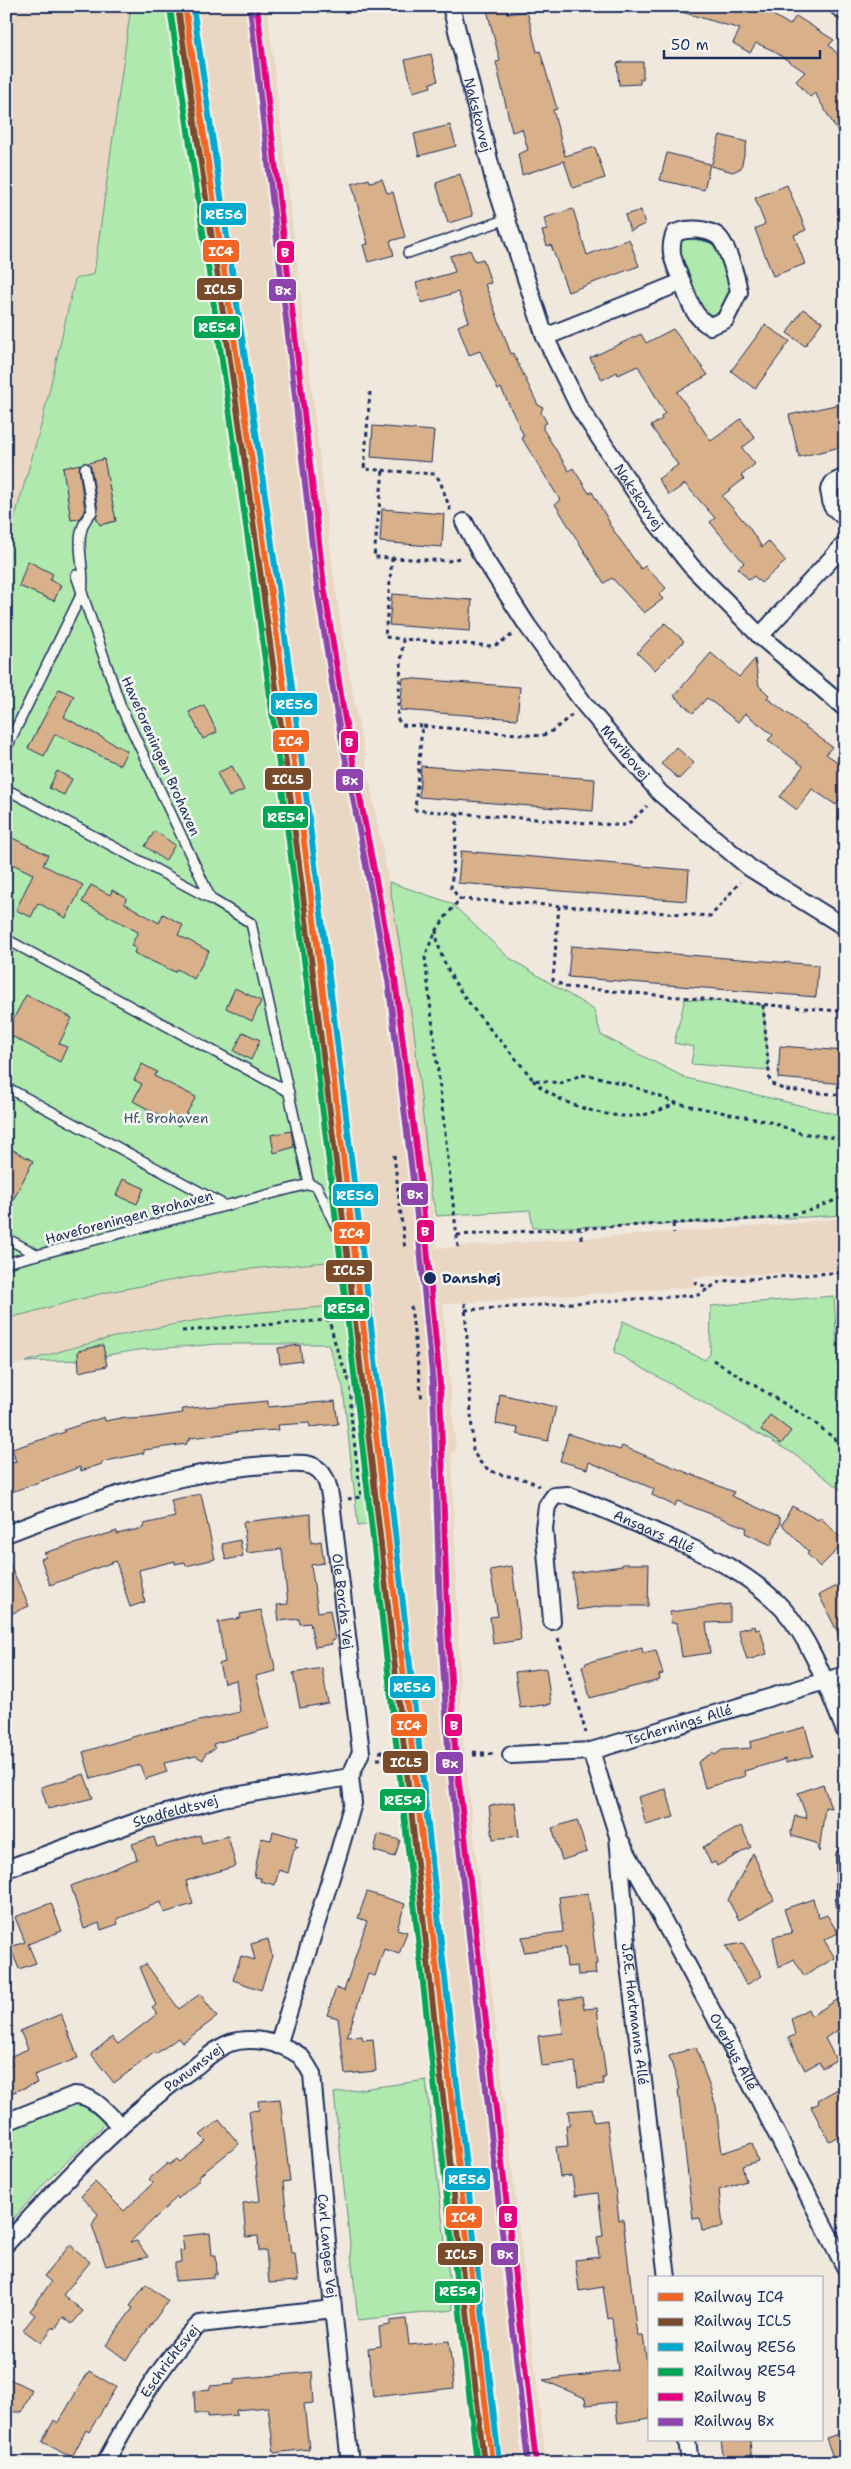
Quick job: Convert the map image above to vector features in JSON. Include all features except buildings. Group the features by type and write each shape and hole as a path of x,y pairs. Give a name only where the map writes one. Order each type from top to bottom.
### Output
{"street":[{"name":"Nakskovvej","path":"451,6 494,180 545,337 579,407 652,517 691,566 760,636 845,708"},
{"path":"837,6 845,12"},
{"path":"688,228 717,235 724,243 740,292 725,320 710,326 702,322 696,315 682,282 670,251 675,233 688,228"},
{"path":"545,337 682,282"},
{"path":"845,477 834,483 829,490 832,506 845,518"},
{"name":"Maribovej","path":"464,522 480,552 527,625 585,705 660,793 750,868 845,927"},
{"path":"760,636 845,544"},
{"name":"Ole Borchs Vej","path":"6,1534 62,1512 183,1479 235,1468 273,1464 303,1464 315,1467 325,1477 330,1496 360,1734 361,1752 350,1777"},
{"name":"Ansgars Allé","path":"554,1496 567,1495 595,1505 717,1559 752,1581 784,1610 804,1640 845,1731"},
{"path":"552,1621 544,1528 547,1506 554,1496"},
{"name":"Tschernings Allé","path":"511,1755 591,1751 845,1675"},
{"name":"J.P.E. Hartmanns Allé","path":"591,1751 618,1836 628,1957 667,2276"},
{"path":"278,2045 353,1803 350,1777"},
{"name":"Stadfeldtsvej","path":"6,1869 152,1816 222,1798 350,1777"},
{"name":"Overbys Allé","path":"618,1836 747,2076 845,2268"},
{"path":"845,1856 845,1904"},
{"name":"Panumsvej","path":"6,2244 87,2156 180,2077 228,2044 251,2039 278,2045"},
{"name":"Carl Langes Vej","path":"278,2045 300,2056 312,2074 332,2309 350,2463"},
{"path":"6,2122 74,2095 84,2095 91,2098 120,2126"},
{"name":"Eschrichtsvej","path":"105,2463 156,2381 187,2336 200,2324 332,2309"},
{"path":"687,2442 690,2463"}],"lane":[{"path":"408,253 507,219"},
{"name":"Haveforeningen Brohaven","path":"6,750 82,593 85,578 79,536 84,522 92,512 86,468"},
{"name":"Haveforeningen Brohaven","path":"76,575 121,707 211,899"},
{"path":"6,789 211,899 251,923 309,1184 316,1187 336,1227"},
{"path":"6,939 289,1092"},
{"name":"Haveforeningen Brohaven","path":"6,1087 226,1206"},
{"name":"Haveforeningen Brohaven","path":"6,1263 309,1184"},
{"name":"Haveforeningen Brohaven","path":"6,1238 38,1255"}],"path":[{"path":"370,392 364,469 435,474 440,481 454,521 464,522"},
{"path":"383,470 374,557 448,561 480,552"},
{"path":"392,558 385,637 491,646 498,644 527,625"},
{"path":"403,639 397,718 402,725 540,736 552,731 585,705"},
{"path":"422,726 415,810 626,825 660,793"},
{"path":"458,813 452,888 460,899 711,916 750,868"},
{"path":"458,1247 425,958 430,940 436,929 460,899"},
{"path":"560,906 553,980 566,987 838,1011 845,1008"},
{"path":"436,929 443,958 480,1020 533,1080 548,1094 581,1108 611,1115 633,1116 653,1113 676,1104"},
{"path":"763,1005 770,1083 785,1090 845,1095"},
{"path":"533,1080 560,1084 581,1075 594,1076 635,1087 676,1104 770,1122 800,1134 845,1139"},
{"path":"394,1155 405,1250"},
{"path":"457,1235 581,1230 773,1218 812,1210 845,1196"},
{"path":"673,1224 674,1233"},
{"path":"336,1227 345,1255 356,1349 351,1353 350,1383 351,1415 360,1497 352,1498"},
{"path":"581,1230 581,1239"},
{"path":"466,1310 698,1295 721,1281 845,1272"},
{"path":"694,1282 710,1288"},
{"path":"465,1303 473,1450 478,1461 491,1472 534,1484 554,1496"},
{"path":"411,1306 422,1402"},
{"path":"182,1331 329,1320 342,1366 350,1383"},
{"path":"713,1360 811,1420 845,1447"},
{"path":"552,1621 591,1751"}],"shaded area":[{"path":"6,6 267,6 332,564 343,641 398,931 414,1031 437,1248 779,1225 845,1217 845,1270 694,1277 695,1287 443,1304 456,1452 452,1452 461,1724 546,2463 480,2463 374,1523 345,1305 226,1316 146,1329 76,1346 6,1368 6,1319 9,1318 103,1293 218,1272 338,1261 328,1119 290,830 74,281 42,422 6,548"}],"green space":[{"name":"Hf. Brohaven","path":"131,6 172,6 290,830 328,1119 338,1261 218,1272 103,1293 6,1319 6,548 42,422 75,279 94,274"},
{"path":"686,238 716,245 733,293 724,309 716,315 703,313 679,254 678,245 681,240"},
{"path":"389,882 451,903 508,957 594,1010 601,1035 686,1078 845,1116 845,1215 673,1224 533,1228 530,1210 437,1216 431,1194 414,1031"},
{"path":"685,999 763,1005 769,1070 691,1064 694,1047 674,1043"},
{"path":"834,1296 840,1396 845,1400 845,1493 794,1454 614,1352 623,1321 705,1360 710,1354 711,1306"},
{"path":"345,1304 374,1523 358,1526 343,1387 328,1344 219,1344 138,1350 79,1360 25,1362 75,1347 176,1324 242,1314"},
{"path":"426,2080 453,2310 358,2320 334,2093"},
{"path":"82,2104 89,2106 106,2123 49,2179 6,2227 6,2131 73,2105"}],"rail line":[{"name":"IC4","path":"185,6 265,551 318,949 395,1597 492,2463"},
{"name":"RE56","path":"193,6 273,551 326,949 402,1597 499,2462"},
{"name":"B","path":"257,6 324,586 344,714 395,979 422,1195 440,1384 447,1612 455,1748 536,2463"},
{"name":"ICL5","path":"178,7 258,552 310,949 387,1598 484,2463"},
{"name":"Bx","path":"250,7 317,587 337,715 388,980 415,1196 433,1384 440,1612 448,1749 528,2463"},
{"name":"RE54","path":"170,8 250,552 303,950 380,1598 477,2463"}],"place":[{"name":"Danshøj","path":"430,1278"}]}
